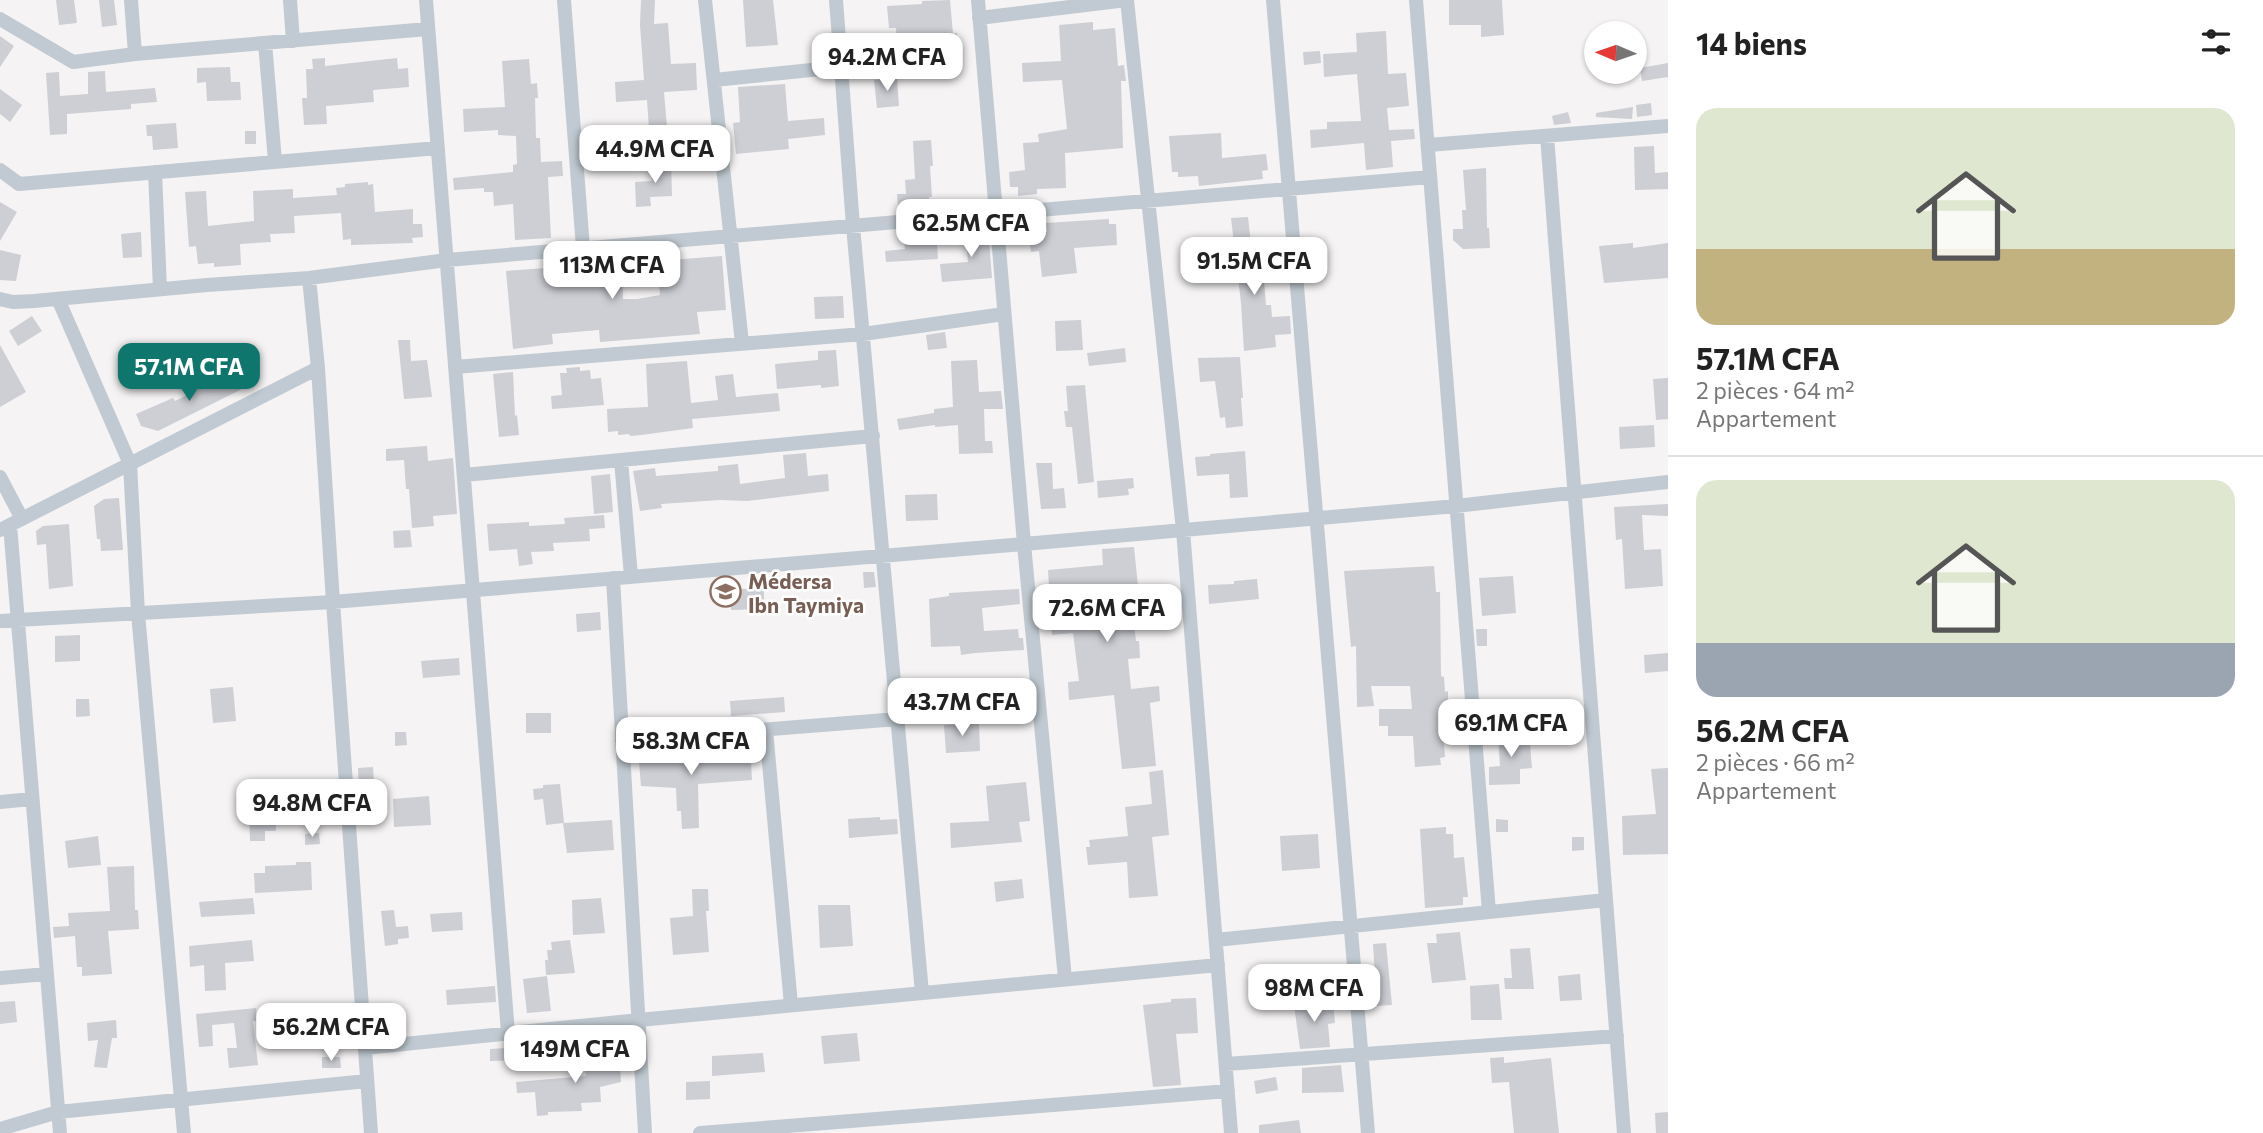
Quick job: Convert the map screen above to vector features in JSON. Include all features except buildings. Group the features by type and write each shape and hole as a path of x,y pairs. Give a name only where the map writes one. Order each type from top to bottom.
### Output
{"street":[{"path":"131,0 135,54"},
{"path":"290,0 293,41"},
{"path":"426,0 508,1033"},
{"path":"564,0 583,248"},
{"path":"705,0 742,343"},
{"path":"836,0 853,226 922,993"},
{"path":"978,0 1024,544 1065,979"},
{"path":"979,18 1127,0 1183,530 1231,1133"},
{"path":"1273,0 1368,1133"},
{"path":"1416,0 1489,912"},
{"path":"0,19 73,62 135,54 428,29"},
{"path":"265,43 275,161"},
{"path":"714,80 841,67"},
{"path":"1428,145 1668,126"},
{"path":"1547,136 1624,1133"},
{"path":"0,170 19,184 438,148"},
{"path":"155,172 160,289"},
{"path":"0,299 13,302 58,299 309,278 447,260 1430,177"},
{"path":"309,278 318,368 332,601 371,1133"},
{"path":"58,299 130,464 138,613 184,1133"},
{"path":"455,368 863,334 1004,314"},
{"path":"11,524 318,368"},
{"path":"464,475 873,436"},
{"path":"621,460 631,576"},
{"path":"0,477 11,524 60,1133"},
{"path":"0,621 332,601 884,556 1456,506 1668,482"},
{"path":"613,578 645,1133"},
{"path":"622,741 898,719"},
{"path":"766,730 791,1005"},
{"path":"0,802 33,799"},
{"path":"1216,940 1606,900"},
{"path":"365,1048 1218,965"},
{"path":"0,978 47,974"},
{"path":"1226,1064 1617,1036"},
{"path":"0,1129 58,1112 367,1081"},
{"path":"700,1133 1228,1091"}],"place":[{"name":"Médersa Ibn Taymiya","path":"725,592"}]}
